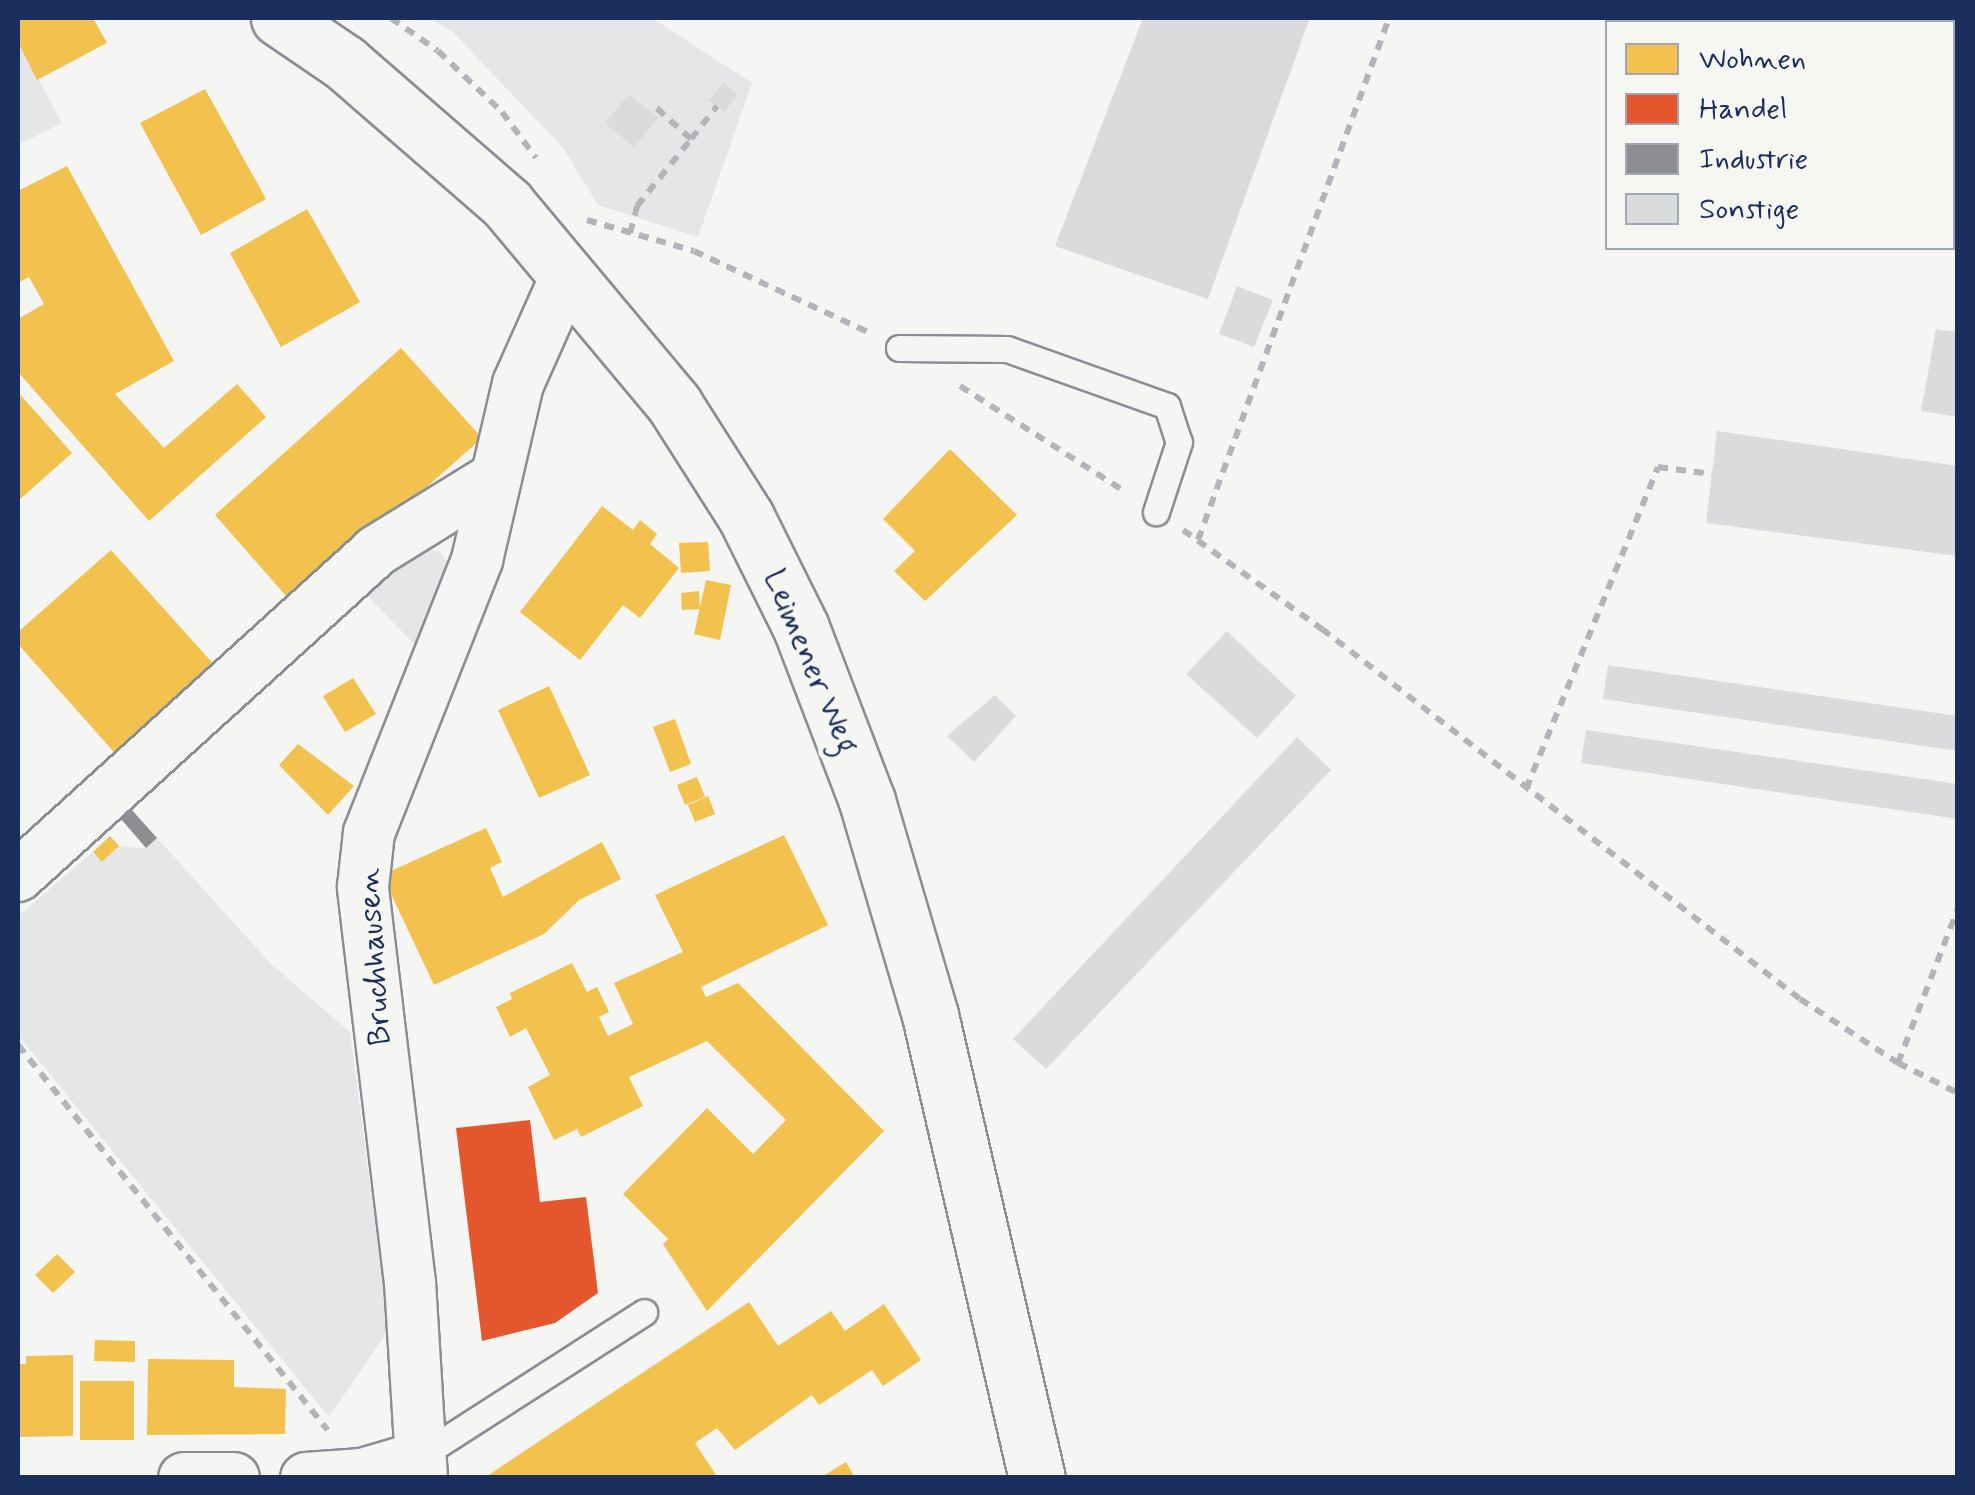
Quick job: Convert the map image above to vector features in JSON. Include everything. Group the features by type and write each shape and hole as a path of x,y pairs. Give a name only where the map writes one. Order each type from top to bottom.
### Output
{"street":[{"name":"Leimener Weg","path":"280,18 346,63 459,160 567,274 674,404 746,517 801,628 867,802 930,1015 1037,1478"},
{"name":"Bruchhausen","path":"420,1468 410,1283 363,887 370,833 477,560 518,384 567,274"},
{"path":"18,876 376,551 496,477"},
{"path":"306,1478 420,1468"},
{"path":"184,1478 234,1478"}],"lane":[{"path":"899,348 1007,349 1167,406 1179,442 1156,512"},
{"path":"420,1468 644,1312"}],"path":[{"path":"391,18 438,51 502,112 530,152"},
{"path":"1198,540 1389,18"},
{"path":"652,104 691,138"},
{"path":"630,232 637,206 717,106"},
{"path":"587,220 694,251 899,348 1198,540 1800,999 1898,1063 1958,1092"},
{"path":"1526,789 1658,466 1712,474"},
{"path":"1898,1063 1958,908"},
{"path":"18,1045 362,1474"}],"shaded area":[{"path":"428,18 652,18 752,83 698,237 598,205 563,148 453,32"},
{"path":"18,42 62,123 18,145"},
{"path":"425,548 441,552 450,567 419,649 367,595"},
{"path":"157,838 271,964 350,1032 389,1329 329,1417 18,1035 18,916 93,852 102,862 119,846 145,849"}],"building: Wohnen":[{"path":"18,18 93,18 107,43 37,80 18,42"},
{"path":"205,89 266,199 201,235 140,123"},
{"path":"67,166 174,361 115,394 164,448 237,384 266,417 149,521 18,372 18,319 44,304 29,277 18,283 18,191"},
{"path":"307,209 360,302 281,347 230,253"},
{"path":"401,348 482,438 294,605 215,515"},
{"path":"18,392 72,453 18,501"},
{"path":"950,449 1017,515 925,601 894,571 915,551 883,519"},
{"path":"602,506 633,530 640,520 657,534 650,544 679,568 640,618 623,605 580,660 520,612"},
{"path":"708,542 710,571 681,573 679,543"},
{"path":"111,550 217,668 120,759 18,644 18,632"},
{"path":"706,580 731,585 720,640 694,634"},
{"path":"699,591 700,609 682,610 681,593"},
{"path":"353,678 376,714 345,732 323,696"},
{"path":"549,686 590,775 539,798 498,710"},
{"path":"675,719 691,764 670,772 653,727"},
{"path":"298,744 354,786 328,815 279,765"},
{"path":"697,777 705,797 685,805 677,785"},
{"path":"708,796 715,814 695,822 688,805"},
{"path":"486,828 502,862 490,868 503,897 602,842 621,879 579,900 544,934 434,985 382,875"},
{"path":"784,835 828,925 701,987 706,997 738,983 884,1131 707,1311 663,1244 668,1239 623,1194 707,1108 753,1154 786,1120 707,1041 629,1077 643,1106 581,1137 577,1129 554,1140 528,1087 550,1075 526,1028 510,1037 496,1007 512,999 510,993 572,963 587,992 597,987 609,1012 599,1017 608,1036 633,1024 614,983 683,952 655,895"},
{"path":"110,836 119,846 102,862 93,852"},
{"path":"57,1254 75,1272 53,1293 35,1275"},
{"path":"749,1302 778,1346 831,1311 845,1331 884,1304 921,1360 883,1386 872,1370 819,1405 812,1395 735,1450 717,1428 695,1443 718,1478 484,1478"},
{"path":"95,1340 135,1341 135,1362 94,1361"},
{"path":"73,1355 73,1436 18,1437 18,1364 26,1364 26,1356"},
{"path":"148,1359 234,1360 234,1387 286,1389 285,1434 147,1435"},
{"path":"80,1381 134,1381 134,1440 80,1440"},
{"path":"846,1462 855,1478 820,1478"}],"building: Handel":[{"path":"530,1120 540,1202 586,1197 598,1293 555,1323 482,1341 456,1128"}],"building: Industrie":[{"path":"131,809 157,838 146,848 121,819"}],"building: Sonstige":[{"path":"1143,18 1310,18 1208,299 1055,246"},
{"path":"723,82 738,95 724,112 709,100"},
{"path":"629,94 658,118 634,147 605,123"},
{"path":"1237,286 1273,300 1254,347 1219,334"},
{"path":"1936,329 1958,332 1958,417 1921,411"},
{"path":"1717,431 1958,466 1958,556 1706,523"},
{"path":"1227,631 1296,696 1257,738 1186,674"},
{"path":"1608,665 1958,716 1958,751 1603,699"},
{"path":"995,695 1016,716 974,762 947,736"},
{"path":"1586,730 1958,784 1958,819 1581,763"},
{"path":"1297,737 1331,770 1046,1069 1013,1039"}]}
